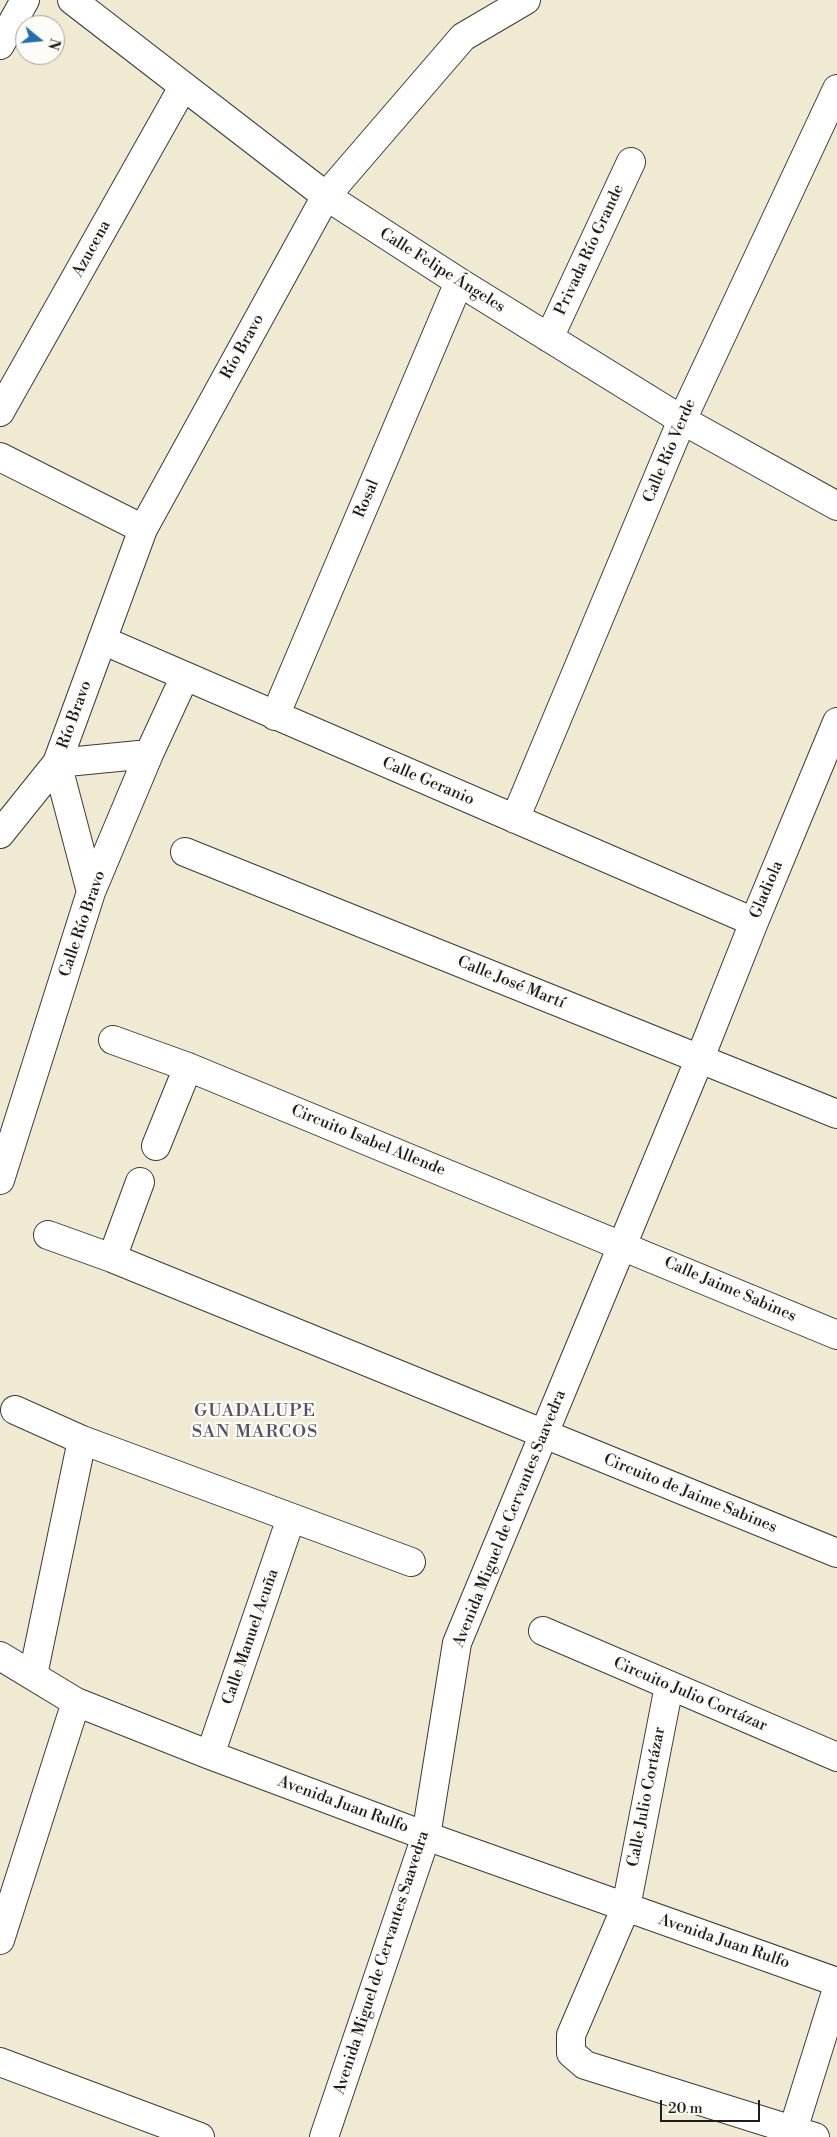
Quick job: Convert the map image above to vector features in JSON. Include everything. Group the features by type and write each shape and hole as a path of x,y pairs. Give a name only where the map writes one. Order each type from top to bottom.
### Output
{"street":[{"path":"0,45 25,0"},
{"name":"Calle Felipe Ángeles","path":"72,0 326,196 459,282 682,420 837,506"},
{"name":"Río Bravo","path":"0,834 57,763 143,529 326,196 463,37 526,0"},
{"name":"Azucena","path":"0,412 184,87"},
{"name":"Calle Río Verde","path":"515,819 682,420 837,88"},
{"name":"Privada Río Grande","path":"549,338 631,162"},
{"name":"Rosal","path":"275,716 459,282"},
{"path":"0,457 143,529"},
{"name":"Calle Geranio","path":"102,640 754,922"},
{"name":"Calle Río Bravo","path":"0,1180 92,892 149,754 185,676"},
{"name":"Gladiola","path":"700,1058 837,722"},
{"path":"92,892 57,763 149,754"},
{"name":"Calle José Martí","path":"185,852 837,1114"},
{"name":"Circuito Isabel Allende","path":"113,1040 188,1067 623,1245"},
{"name":"Avenida Miguel de Cervantes Saavedra","path":"324,2137 426,1836 457,1643 700,1058"},
{"path":"156,1146 188,1067"},
{"path":"112,1258 140,1182"},
{"path":"48,1235 112,1258 542,1435"},
{"name":"Calle Jaime Sabines","path":"623,1245 837,1335"},
{"path":"15,1410 82,1440 410,1562"},
{"name":"Circuito de Jaime Sabines","path":"542,1435 837,1553"},
{"path":"32,1675 82,1440"},
{"name":"Calle Manuel Acuña","path":"210,1755 291,1518"},
{"name":"Circuito Julio Cortázar","path":"543,1631 837,1757"},
{"name":"Avenida Juan Rulfo","path":"0,1656 76,1702 210,1755 426,1836 837,1982"},
{"name":"Calle Julio Cortázar","path":"669,1686 626,1907 571,2035 571,2053 585,2064 804,2134"},
{"path":"0,1940 76,1702"},
{"path":"804,2134 837,1989"},
{"path":"0,2062 200,2137"}],"district":[{"name":"GUADALUPE SAN MARCOS","path":"255,1422"}]}
